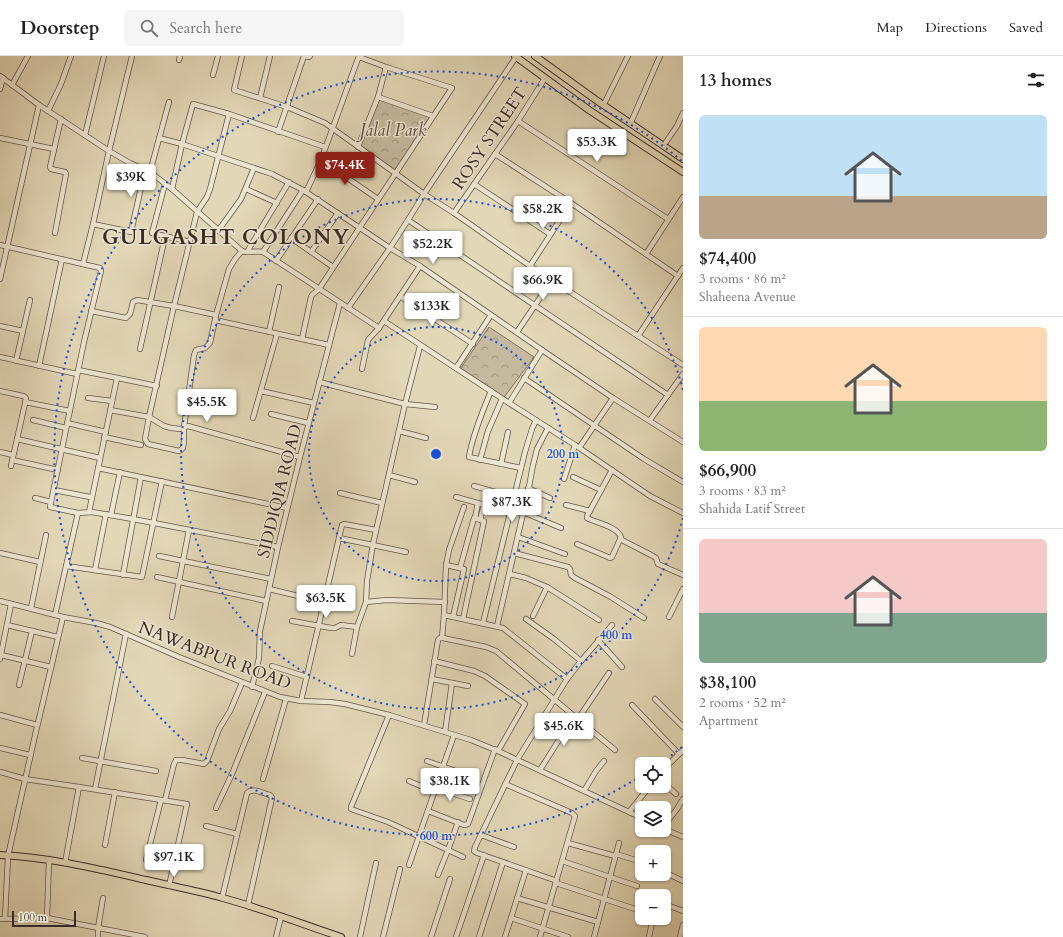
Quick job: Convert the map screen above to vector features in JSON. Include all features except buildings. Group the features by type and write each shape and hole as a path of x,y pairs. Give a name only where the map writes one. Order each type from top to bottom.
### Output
{"main road":[{"path":"516,56 589,110 683,172"},
{"path":"535,56 596,100 683,159"},
{"path":"589,110 596,100"},
{"path":"662,158 668,149"},
{"path":"0,855 49,860 105,870 222,898 248,905 341,937"}],"street":[{"path":"12,85 28,56"},
{"path":"48,111 61,84 71,56"},
{"path":"85,135 104,56"},
{"path":"83,264 132,56"},
{"path":"213,75 218,56"},
{"path":"242,56 234,90 287,107 325,123 424,194 530,266 683,365"},
{"path":"260,98 270,56"},
{"path":"278,132 304,56 310,56"},
{"path":"263,252 304,191 321,160 359,56 386,67 452,88 319,289 312,295 302,339"},
{"path":"348,308 390,248 424,194 516,56"},
{"path":"606,102 628,56"},
{"path":"632,120 660,56"},
{"path":"358,147 378,97 386,67"},
{"path":"1,77 61,120 109,151 147,171 172,189 242,251 263,252 379,328"},
{"path":"0,88 1,77"},
{"name":"ROSY STREET","path":"454,213 518,121 545,78"},
{"path":"378,97 433,116"},
{"path":"93,224 131,232 147,171 159,138 169,102"},
{"path":"172,189 193,104 229,114 278,132 326,147"},
{"path":"0,279 39,105"},
{"path":"666,142 677,126 683,113"},
{"path":"229,114 210,189 207,197 197,212 149,417 145,439 148,444 179,451 183,448 184,427 194,355 196,350 205,348 210,343 229,269 242,251"},
{"path":"55,233 66,174 65,172 50,168 61,120"},
{"path":"518,121 668,219"},
{"path":"0,138 54,149"},
{"path":"159,138 182,144 272,174 289,182 318,199 390,248 420,266 491,316 683,442"},
{"path":"495,154 571,203 678,276"},
{"path":"321,160 378,199"},
{"path":"218,231 241,199 254,168"},
{"path":"247,252 289,182"},
{"path":"165,184 152,233 190,242"},
{"path":"474,184 550,234"},
{"path":"246,189 277,203"},
{"path":"646,254 683,197"},
{"path":"276,261 318,199"},
{"path":"530,266 571,203"},
{"path":"311,252 338,213"},
{"path":"408,220 668,395"},
{"path":"140,349 165,237"},
{"path":"291,238 333,267"},
{"path":"0,245 99,267 101,271 91,311 50,507 78,514 88,512 133,519 278,547"},
{"path":"39,366 62,259"},
{"path":"362,368 368,340 384,321 420,266"},
{"path":"638,336 683,268"},
{"path":"517,332 552,280"},
{"path":"269,332 279,287"},
{"path":"400,296 473,344"},
{"path":"16,361 30,300"},
{"path":"91,311 126,318 130,314 133,302 135,301 174,306 269,332 329,345"},
{"name":"SIDDIQIA ROAD","path":"252,687 257,667 260,631 278,547 308,423 340,303"},
{"path":"456,368 491,316"},
{"path":"384,321 420,346 577,446 650,496 683,513"},
{"path":"0,326 23,331"},
{"path":"253,418 277,334"},
{"path":"352,654 357,627 366,602 367,580 376,530 420,346"},
{"path":"509,403 542,350"},
{"path":"0,357 39,366 117,378 157,386"},
{"path":"650,420 683,374"},
{"path":"88,512 117,378"},
{"path":"524,378 644,459 683,482"},
{"path":"319,382 405,404 435,407"},
{"path":"0,391 25,397 12,463 58,470"},
{"path":"261,391 314,403"},
{"path":"491,391 479,421 469,456 480,460 520,468"},
{"path":"88,398 112,401"},
{"path":"564,479 577,446 594,426 614,398"},
{"path":"480,460 488,431 502,399"},
{"path":"25,402 70,411"},
{"path":"110,410 149,417 164,426 171,428 180,429 188,426 300,457"},
{"path":"270,414 308,423"},
{"path":"33,420 67,426 141,445"},
{"path":"483,623 520,468 536,420"},
{"path":"497,626 510,574 537,449 548,428"},
{"path":"399,431 426,438"},
{"path":"501,464 508,432"},
{"path":"17,439 100,458"},
{"path":"0,452 13,455"},
{"path":"98,468 287,508"},
{"path":"577,544 610,558 612,557 620,539 620,535 614,529 587,518 587,516 612,470"},
{"path":"95,570 120,472"},
{"path":"389,475 415,482"},
{"path":"123,575 141,477"},
{"path":"573,477 601,490"},
{"path":"66,566 123,575 143,576 162,481"},
{"path":"474,486 514,497"},
{"path":"528,488 550,498"},
{"path":"54,490 90,497"},
{"path":"340,493 382,503"},
{"path":"456,497 510,512"},
{"path":"35,498 51,502"},
{"path":"478,503 478,519"},
{"path":"478,519 484,505"},
{"path":"566,505 590,511"},
{"path":"424,725 438,640 442,638 446,565 449,550 464,507"},
{"path":"524,512 561,528"},
{"path":"55,614 78,514"},
{"path":"460,568 474,518 484,521 463,619"},
{"path":"301,701 343,524 376,530"},
{"path":"172,617 189,530"},
{"path":"30,608 46,535"},
{"path":"518,537 565,554"},
{"path":"339,538 406,552"},
{"path":"620,539 653,556 656,558 658,564 683,575"},
{"path":"0,553 40,562"},
{"path":"514,553 568,566 571,575 575,578 644,618"},
{"path":"159,556 271,579"},
{"path":"446,565 464,570 453,617"},
{"path":"510,574 547,586 599,620"},
{"path":"157,577 266,601"},
{"path":"533,616 547,586"},
{"path":"269,589 311,599 326,596"},
{"path":"668,618 683,589"},
{"path":"366,602 387,600 445,602"},
{"name":"NAWABPUR ROAD","path":"0,601 110,627 242,683 286,699 336,703 389,715 454,735 496,750 635,815"},
{"path":"11,604 0,657 51,667"},
{"path":"444,615 503,628 567,680"},
{"path":"63,617 37,724 8,856 2,919 48,918 145,937"},
{"path":"526,619 581,661"},
{"path":"292,621 331,628 341,625 357,627"},
{"path":"7,624 58,637"},
{"path":"612,625 598,640 567,680 517,760 474,851 556,882 635,909"},
{"path":"19,685 32,631"},
{"path":"95,789 126,634"},
{"path":"442,638 496,650 615,750"},
{"path":"598,640 622,667"},
{"path":"428,811 464,825 468,824 496,750 525,704 482,674 434,661"},
{"path":"272,666 307,677"},
{"path":"578,719 609,673"},
{"path":"432,679 468,686"},
{"path":"146,860 176,760 204,764 207,761 219,729 230,711 242,683"},
{"path":"445,732 452,683"},
{"path":"216,808 232,774 265,692"},
{"path":"263,779 286,699"},
{"path":"655,699 683,727"},
{"path":"632,706 678,754"},
{"path":"0,715 37,724"},
{"path":"389,715 351,808 352,810 388,822 463,857"},
{"path":"540,770 574,716"},
{"path":"409,865 454,735"},
{"path":"0,748 30,755"},
{"path":"671,762 683,750"},
{"path":"82,758 156,771"},
{"path":"427,761 467,775"},
{"path":"584,791 604,761"},
{"path":"0,772 25,779 79,786 187,804 169,886"},
{"path":"409,781 435,790 470,799"},
{"path":"505,784 575,814 568,843 540,937"},
{"path":"65,863 79,786"},
{"path":"671,789 676,794"},
{"path":"222,898 247,793 253,790 270,795 272,798 248,905"},
{"path":"105,845 116,792"},
{"path":"629,812 644,793"},
{"path":"671,818 683,799"},
{"path":"677,809 683,810"},
{"path":"438,875 458,822"},
{"path":"206,826 237,834"},
{"path":"671,831 683,837"},
{"path":"481,834 514,847"},
{"path":"568,843 635,860"},
{"path":"594,937 619,843"},
{"path":"456,937 484,856"},
{"path":"48,918 49,860"},
{"path":"562,861 637,886"},
{"path":"479,937 503,862"},
{"path":"360,937 376,863"},
{"path":"383,937 400,869"},
{"path":"505,937 526,870"},
{"path":"671,875 683,881"},
{"path":"431,937 450,880"},
{"path":"98,937 103,898"},
{"path":"517,898 598,922"},
{"path":"671,907 683,911"},
{"path":"276,937 281,917"},
{"path":"511,918 568,937"},
{"path":"649,937 652,925"},
{"path":"680,937 683,925"}],"green space":[{"name":"Jalal Park","path":"378,97 433,116 395,173 358,147"},
{"path":"489,327 534,357 502,400 458,372"}],"district":[{"name":"GULGASHT COLONY","path":"226,237"}]}
